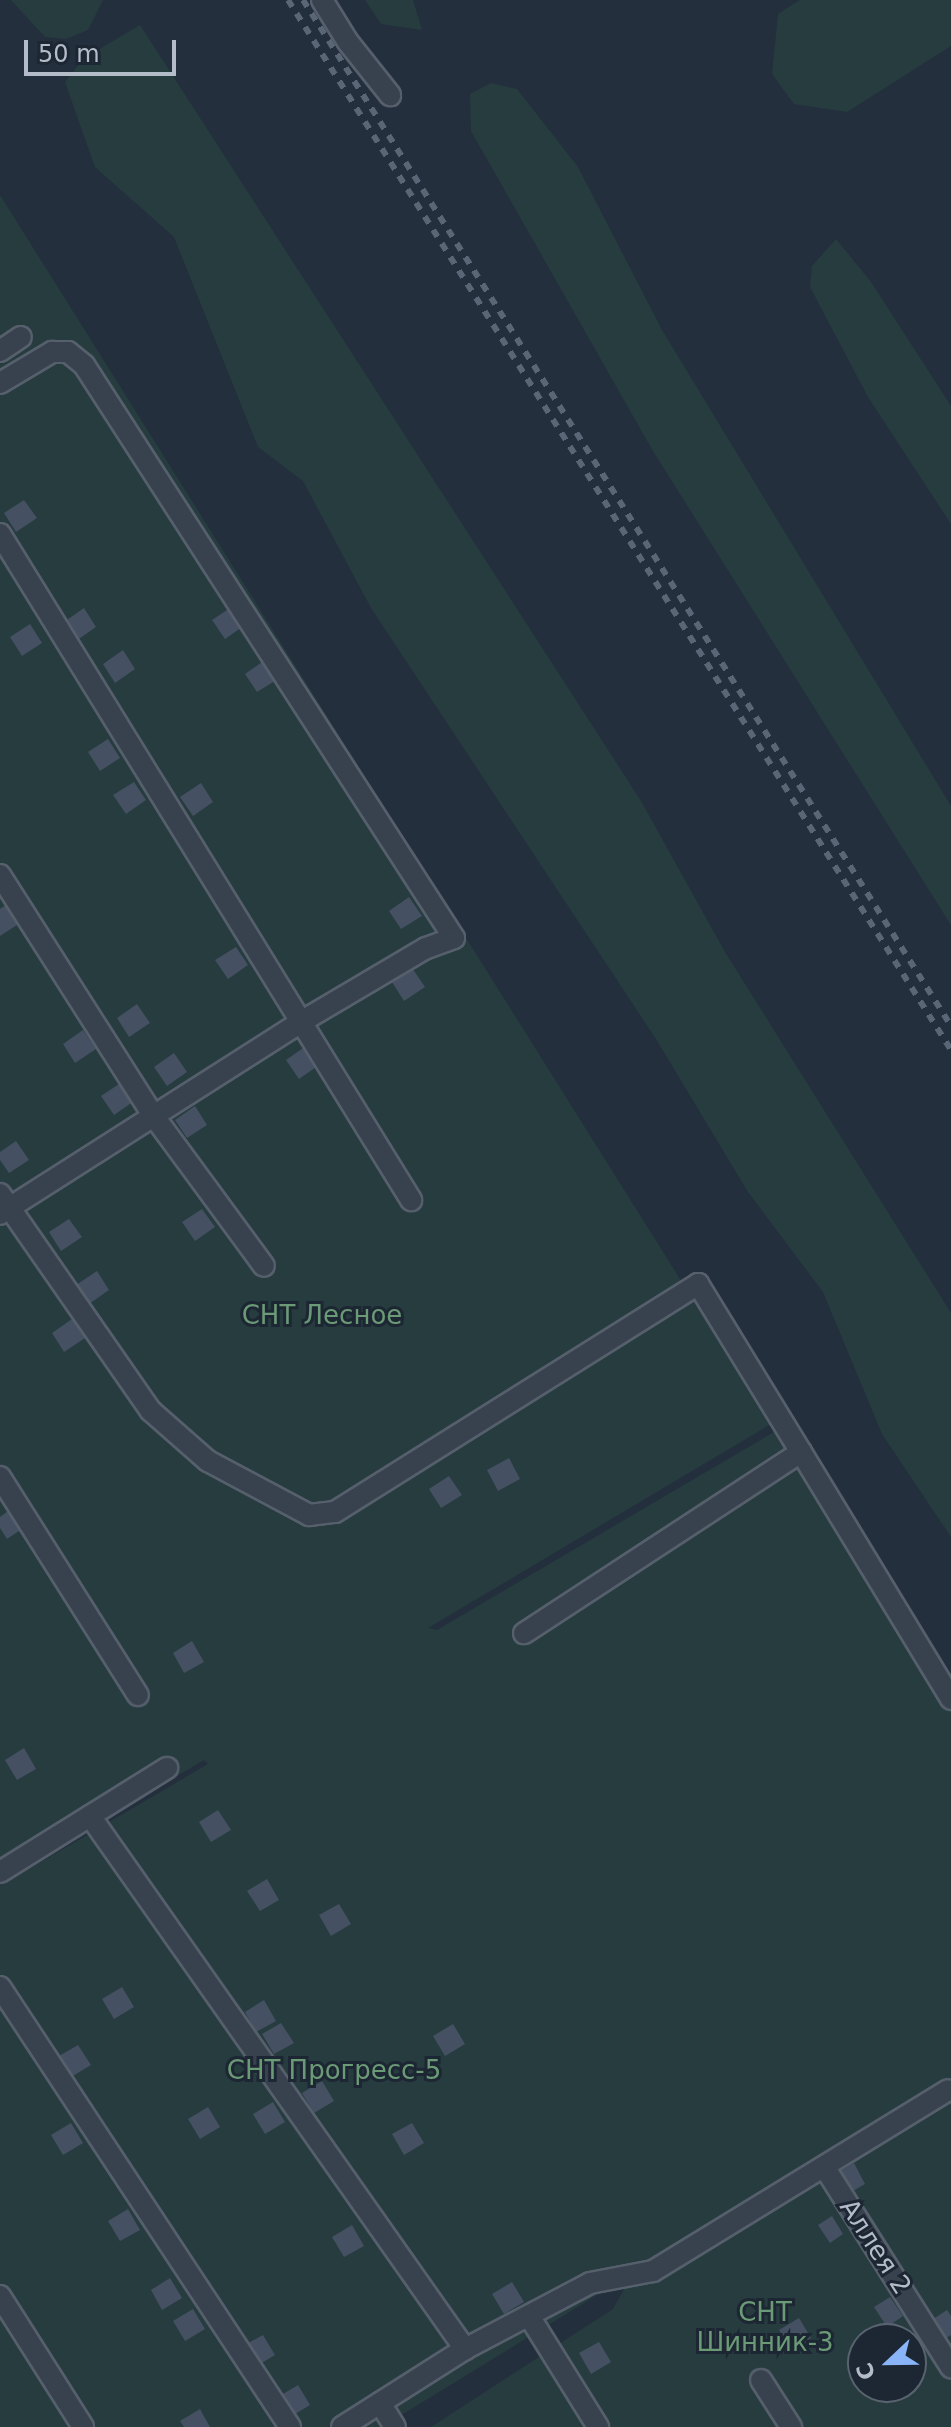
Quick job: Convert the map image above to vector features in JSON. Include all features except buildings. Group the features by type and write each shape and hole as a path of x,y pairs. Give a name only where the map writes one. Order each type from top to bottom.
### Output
{"street":[{"path":"322,0 348,42 390,95"},
{"path":"0,351 21,337"},
{"path":"0,383 52,352 68,352 84,365 454,938 426,948 301,1022 3,1205 151,1411 208,1461 309,1515 335,1512 698,1284 951,1699"},
{"path":"0,534 411,1200"},
{"path":"0,875 153,1115 264,1266"},
{"path":"524,1633 801,1452"},
{"path":"0,1477 138,1695"},
{"path":"0,1872 167,1768"},
{"path":"90,1816 465,2349"},
{"path":"0,1987 290,2427"},
{"path":"342,2427 465,2349 590,2283 653,2271 948,2090"},
{"name":"Аллея 2","path":"825,2168 951,2367"},
{"path":"0,2296 83,2427"},
{"path":"529,2316 598,2427"},
{"path":"761,2380 791,2427"},
{"path":"380,2403 395,2427"}],"green space":[{"path":"11,0 103,0 88,30 66,39 45,37"},
{"path":"365,0 413,0 422,30 381,24"},
{"path":"800,0 951,0 951,46 847,112 794,104 772,74 778,14"},
{"path":"140,25 641,801 725,952 951,1313 951,1537 882,1434 823,1292 748,1192 656,1039 371,608 303,481 258,447 174,237 95,167 65,82 83,59"},
{"path":"491,83 517,89 578,167 662,330 951,806 951,925 653,451 471,131 470,94"},
{"path":"0,195 771,1424 428,1628 437,1630 774,1432 951,1696 951,2077 700,2232 951,2089 951,2427 431,2427 613,2309 633,2273 382,2427 0,2427 0,1886 208,1764 204,1760 0,1881"},
{"path":"836,239 871,282 951,406 951,524 868,397 810,287 812,266"}],"railway":[{"path":"288,0 951,1050"},
{"path":"303,0 951,1026"}],"park label":[{"name":"СНТ Лесное","path":"322,1316"},
{"name":"СНТ Прогресс-5","path":"334,2071"},
{"name":"СНТ Шинник-3","path":"765,2328"}]}
